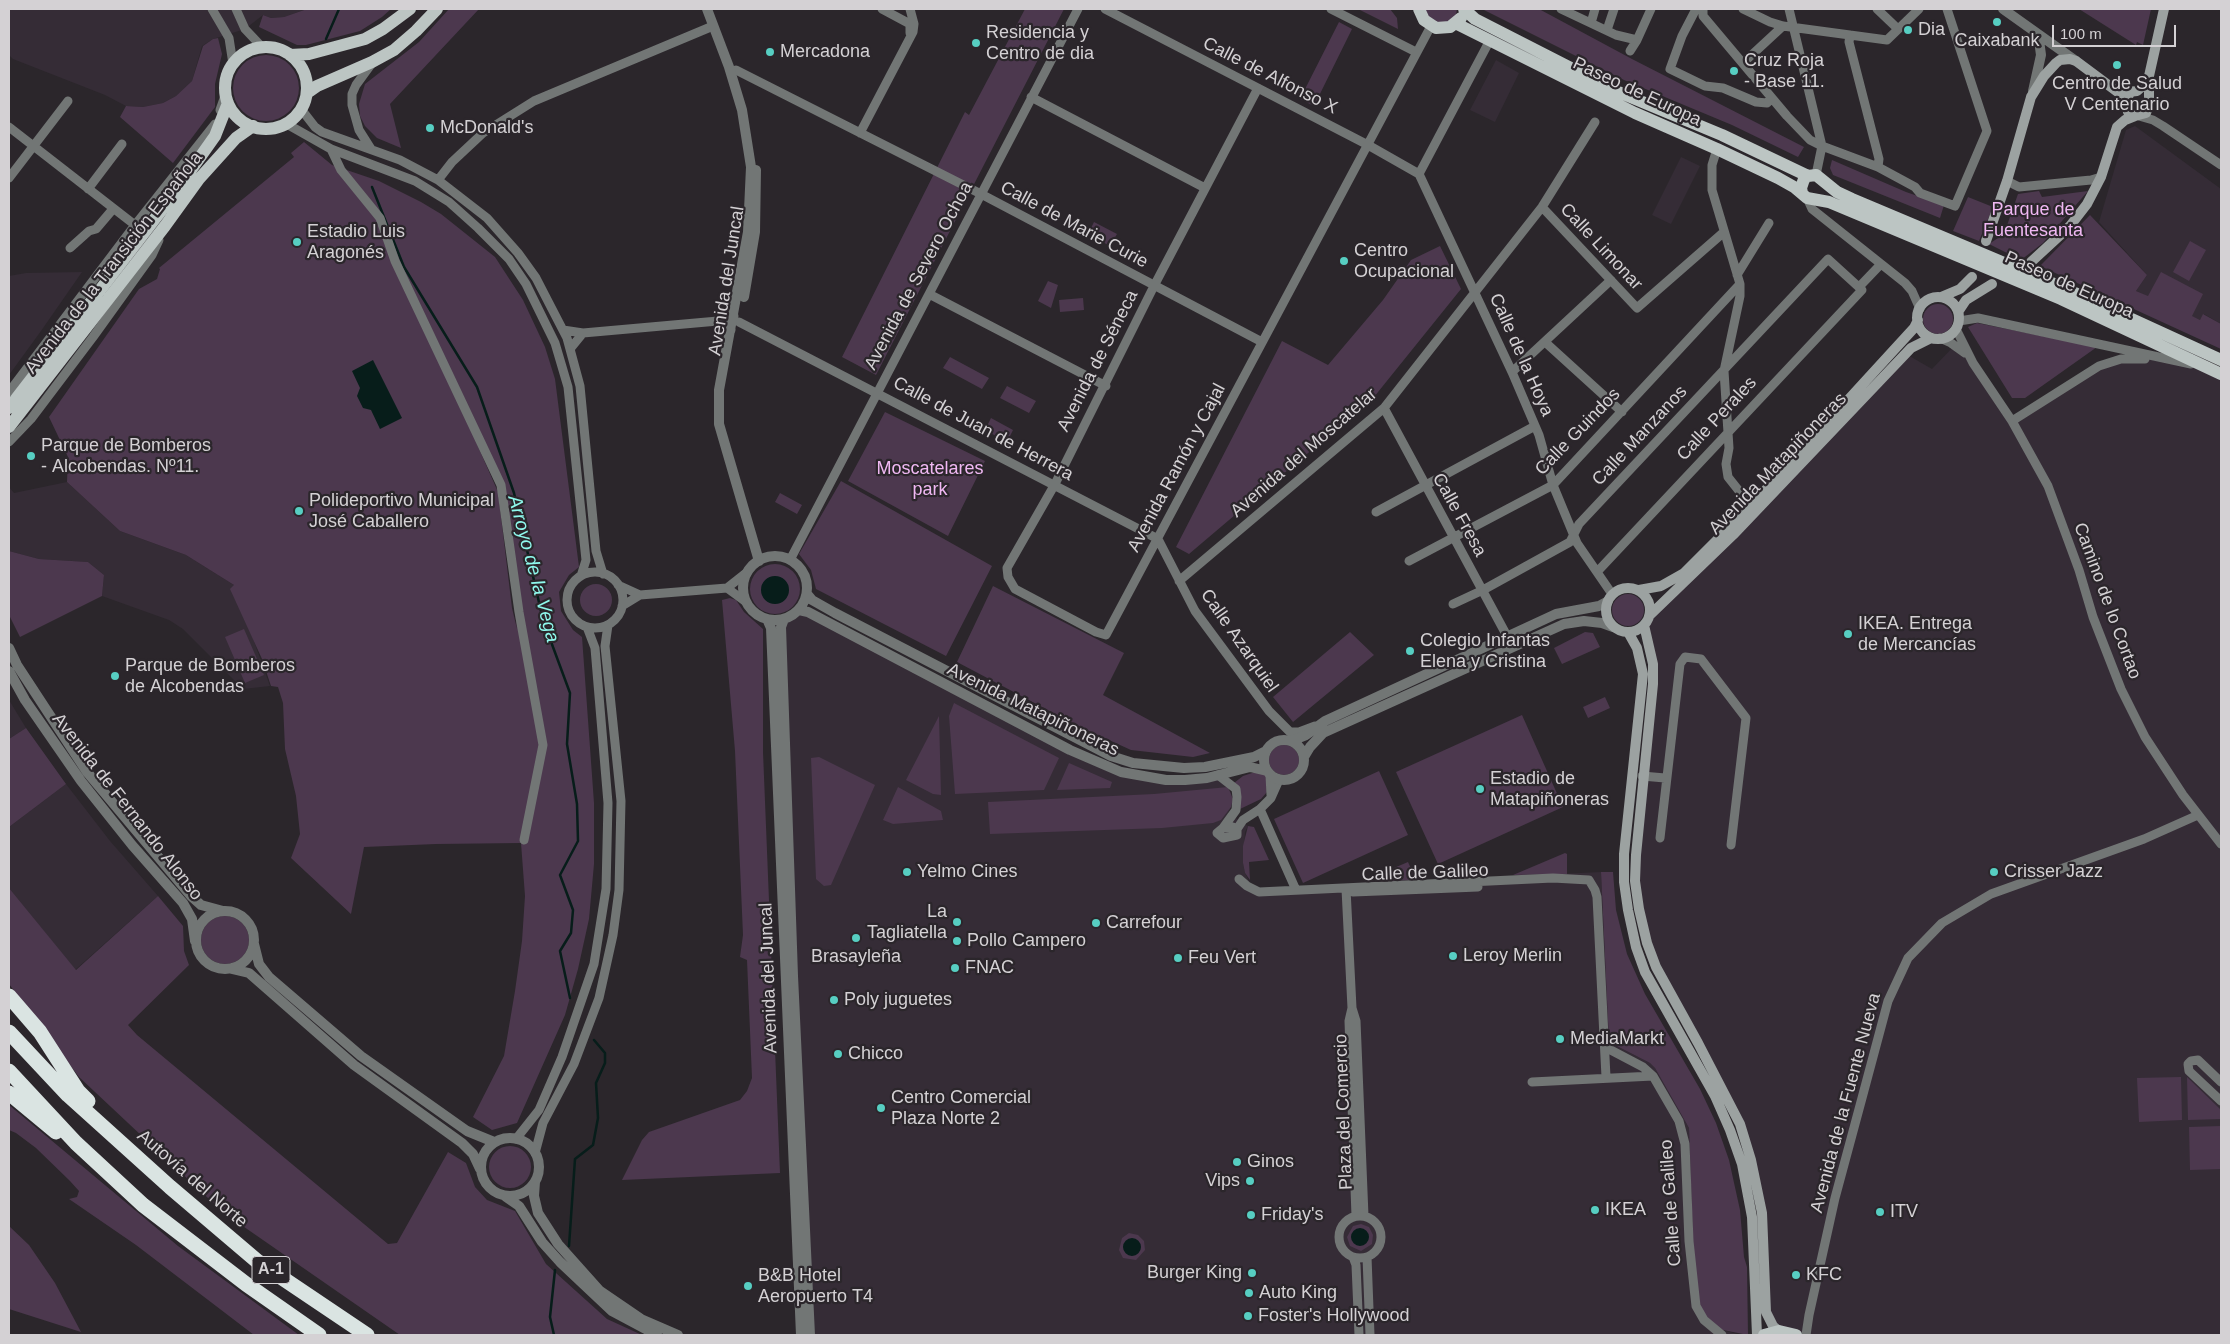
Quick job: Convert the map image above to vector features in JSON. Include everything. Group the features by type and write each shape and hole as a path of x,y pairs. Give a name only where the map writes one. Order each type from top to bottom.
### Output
{"highway":[{"path":"9,996 40,1032 78,1091 138,1148 170,1187"},
{"name":"Autovía del Norte","path":"9,1032 68,1095 170,1187 258,1261 367,1335"},
{"name":"A-1","path":"9,1071 76,1143 143,1205 246,1284 319,1335"},
{"path":"9,1093 49,1128 76,1143"}],"main road":[{"path":"290,55 309,54 365,38 383,29 410,9"},
{"path":"312,89 300,64 290,55 273,47 262,47 245,53 233,64 226,79 227,98 237,117 253,126 267,129 285,123 296,116 312,89 394,50 437,9"},
{"path":"1419,9 1424,20 1431,26 1442,29 1456,24 1462,18 1464,9"},
{"name":"Paseo de Europa","path":"1464,9 1475,19 1616,90 1722,135 1816,178 1852,200 2066,289 2218,368"},
{"path":"2137,116 2128,112 2124,105 2126,98 2146,83 2149,76 2164,9"},
{"name":"Paseo de Europa","path":"1456,24 1635,113 1717,149 1794,187 1809,197 2061,299 2218,368"},
{"path":"1986,241 2007,181 2031,98 2044,76 2056,62 2064,58 2076,61 2112,90 2119,93 2144,93 2149,102"},
{"path":"2031,262 2051,246 2079,216 2094,193 2117,127 2125,120 2146,113 2149,102 2149,76"},
{"name":"Avenida de la Transición Española","path":"9,408 174,194 215,136 227,98"},
{"name":"Avenida de la Transición Española","path":"9,427 165,226 199,179 236,138 253,126"},
{"path":"1816,178 1825,192 1809,197 1802,183 1816,178"},
{"path":"1972,277 1960,289 1941,298 1930,300 1920,309 1918,320 1923,332 1935,338 1948,336 1958,321 1966,300 1992,284"},
{"path":"1941,298 1954,304 1958,321"},
{"name":"Avenida Matapiñoneras","path":"1639,590 1661,586 1684,573 1751,506 1914,328 1918,320"},
{"name":"Avenida Matapiñoneras","path":"1650,615 1733,535 1911,348 1935,338"},
{"path":"1628,587 1639,590 1649,601 1650,615 1644,625 1628,632 1613,627 1606,613 1610,598 1619,589 1628,587"},
{"path":"1644,625 1653,664 1653,675 1642,776 1635,881 1647,943 1656,967 1707,1059 1740,1124 1751,1160 1762,1212 1766,1312 1773,1326 1788,1333"},
{"path":"1628,632 1637,648 1643,674 1624,854 1624,882 1628,910 1636,947 1645,972 1715,1096 1742,1164 1752,1217 1757,1335"},
{"path":"1764,1335 1788,1333"}],"street":[{"path":"212,9 229,38 233,64"},
{"path":"236,9 245,29 262,47"},
{"path":"563,330 583,333 718,321 735,323 748,232 750,166 742,110 729,67 707,9"},
{"name":"Avenida del Juncal","path":"713,9 736,70 751,124 757,176 755,232 735,323 723,414 762,559"},
{"path":"882,9 910,24 908,40"},
{"path":"860,133 908,40 914,24 910,9"},
{"name":"Avenida de Severo Ochoa","path":"790,560 1078,9"},
{"name":"Calle de Alfonso X","path":"1105,9 1368,145 1419,174"},
{"path":"1331,9 1416,52"},
{"path":"1561,9 1573,11 1591,23 1637,40"},
{"path":"1591,23 1596,9"},
{"path":"1607,30 1614,9"},
{"path":"1630,51 1651,9"},
{"path":"1743,9 1783,26 1887,40 1919,9"},
{"path":"1789,9 1822,146 1816,178"},
{"path":"1877,9 1898,29"},
{"path":"1772,98 1767,103 1756,102 1723,88 1705,86 1670,69 1699,11 1810,140 1878,167 1915,187 1920,192 1954,206 1987,134 1947,9"},
{"path":"2003,9 2076,61"},
{"path":"438,180 452,162 483,133 534,101 712,26"},
{"name":"Avenida Ramón y Cajal","path":"1008,568 1008,577 1015,589 1096,632 1106,635 1431,26"},
{"path":"1743,63 1783,26"},
{"path":"2031,98 2041,55 2039,40 2035,32"},
{"path":"1850,35 1849,42 1879,159 1878,167"},
{"path":"1419,174 1490,40"},
{"path":"371,149 359,130 352,105 352,94 372,62"},
{"name":"Calle de Marie Curie","path":"736,70 980,194 1262,342"},
{"name":"Avenida de Séneca","path":"1008,568 1055,484 1106,386 1154,286 1258,88"},
{"path":"1031,97 1205,188"},
{"path":"9,392 135,225 215,125 227,98"},
{"path":"9,178 68,101"},
{"path":"2149,102 2164,126"},
{"path":"301,109 314,127 322,132 400,160 438,180 487,218 518,252 536,278 563,330 580,386 596,551 603,574"},
{"path":"2137,116 2149,118 2164,126 2221,165"},
{"name":"Avenida del Moscatelar","path":"1179,581 1384,408 1542,207 1594,122"},
{"path":"285,123 331,149 396,172 415,181 449,202 509,259 526,284 555,343 568,387 586,560 581,576 569,590 567,599 572,617 579,624 594,628 608,625"},
{"path":"9,127 135,225"},
{"path":"88,189 122,144"},
{"path":"331,149 341,170 380,218 395,261 501,485 519,612 543,745 524,840"},
{"path":"1717,149 1712,165 1712,190 1740,284 1740,296 1724,371 1729,448 1726,464 1728,477 1751,506"},
{"name":"Calle de la Hoya","path":"1419,174 1512,372 1535,426 1553,485 1577,543 1597,572 1610,598"},
{"path":"2007,181 2019,187 2091,180 2101,177"},
{"path":"1809,197 1812,209 1912,291 1920,309"},
{"name":"Calle Limonar","path":"1542,207 1637,308 1724,232"},
{"path":"70,248 89,231 96,229 113,209"},
{"path":"1737,275 1769,223"},
{"path":"9,442 30,419 152,255 165,226"},
{"name":"Calle Manzanos","path":"1454,604 1570,542 1579,524 1828,259 1860,288"},
{"name":"Calle Perales","path":"1597,572 1881,264"},
{"path":"1512,372 1611,280"},
{"name":"Calle Guindos","path":"1409,561 1553,485 1740,284"},
{"path":"929,294 1106,386"},
{"path":"1958,321 1978,318 2122,348 2154,357 2218,368"},
{"name":"Camino de lo Cortao","path":"1958,321 1973,363"},
{"name":"Calle de Juan de Herrera","path":"735,323 877,392 1158,539"},
{"path":"570,349 583,333"},
{"name":"Camino de lo Cortao","path":"1935,338 1961,349 1973,363 2012,421 2048,486 2079,570 2093,617 2121,689 2145,737 2198,816 2221,844"},
{"path":"1545,342 1622,412"},
{"path":"2012,421 2099,366 2121,359 2154,357"},
{"name":"Calle Fresa","path":"1384,408 1507,636"},
{"path":"1376,512 1535,426"},
{"name":"Calle Azarquiel","path":"1158,539 1195,611 1269,711 1290,732 1299,732 1315,726"},
{"path":"622,606 640,595 727,588 762,559 778,556 790,560 800,568 806,579 807,594 799,610 784,619 768,619 758,616 746,602 727,588"},
{"path":"581,576 588,573 603,574 618,585 640,595"},
{"path":"746,573 742,587 746,602"},
{"path":"535,1153 542,1123 574,1064 599,998 613,935 619,890 620,801 605,646 608,625 619,613 622,606 622,597 618,585"},
{"name":"Avenida Matapiñoneras","path":"807,594 812,600 835,613 1111,756 1133,763 1165,768 1184,768 1205,767 1254,757 1266,751"},
{"path":"1218,775 1236,789 1237,797 1236,810 1217,833 1222,838 1237,835 1237,829 1243,820 1260,809 1271,798 1272,775 1264,758 1266,751 1276,741 1291,741 1306,735 1315,726 1561,612 1599,606 1610,598"},
{"name":"Avenida Matapiñoneras","path":"799,610 808,612 1070,750 1106,766 1130,774 1166,780 1185,780 1218,775 1250,767 1272,775"},
{"name":"Avenida del Juncal","path":"768,619 772,638 801,1335"},
{"name":"Avenida del Juncal","path":"784,619 781,627 793,976 810,1335"},
{"path":"1272,775 1286,780 1297,775 1301,770 1304,757 1310,747 1323,733 1564,624 1584,621 1602,623 1613,627"},
{"path":"516,1139 538,1110 562,1057 594,964 606,889 608,803 595,648 587,627"},
{"name":"Avenida de Fernando Alonso","path":"9,648 54,722 96,783 191,896 201,905 223,911"},
{"path":"1660,838 1680,664 1685,657 1701,659 1746,718 1731,845"},
{"name":"Avenida de Fernando Alonso","path":"9,671 25,700 81,781 132,845 183,903 192,919 195,941"},
{"path":"1291,741 1300,748 1304,757"},
{"path":"1642,776 1666,778"},
{"path":"1260,809 1296,890"},
{"name":"Avenida de la Fuente Nueva","path":"1806,1335 1835,1198 1888,1001 1908,958 1942,923 1991,894 2144,839 2198,816"},
{"name":"Calle de Galileo","path":"1239,879 1247,886 1259,892 1346,889 1355,892 1553,884 1564,880 1589,880 1596,890 1605,1047 1643,1067 1653,1076 1683,1132 1696,1306 1704,1320 1722,1335"},
{"name":"Plaza del Comercio","path":"1346,889 1352,1008 1356,1021 1360,1216"},
{"path":"494,1142 467,1132 361,1056 269,977 259,964 254,936 248,921 237,913 223,911 206,917 196,932 195,941 200,956 210,966 249,973 354,1065 462,1143 473,1154 486,1184 498,1194 506,1196 523,1194 535,1182"},
{"path":"232,969 247,960 254,944"},
{"path":"1605,1047 1606,1077"},
{"path":"2221,1082 2198,1060 2191,1061 2188,1064 2189,1071 2221,1102"},
{"path":"1532,1082 1653,1076"},
{"path":"480,1169 485,1151 494,1142 501,1139 516,1139 524,1142 535,1153 538,1162 534,1196 538,1213 558,1244 600,1291 641,1319 678,1335"},
{"path":"506,1196 520,1206 542,1242 560,1262 612,1311 656,1335"},
{"path":"1353,1257 1367,1257 1378,1248 1381,1236 1376,1223 1360,1216 1343,1224 1339,1237 1343,1250 1353,1257 1356,1265 1360,1335"},
{"path":"1367,1257 1370,1335"},
{"path":"1788,1333 1799,1328 1809,1315"}],"shaded area":[{"path":"9,9 307,9 284,17 271,18 263,15 245,29 213,39 202,46 192,81 176,96 163,103 143,107 126,106 105,95 13,59 9,55"},
{"path":"1496,60 1519,73 1495,122 1470,110"},
{"path":"2135,126 2221,189 2221,324 2204,314 2200,320 2136,291 2147,275 2099,222 2126,130"},
{"path":"1681,157 1700,166 1671,224 1652,215"},
{"path":"82,272 9,375 9,276 26,273"},
{"path":"1955,345 1961,349 2012,421 2099,366 2154,357 2221,374 2221,1335 1796,1335 1784,1331 1766,1312 1762,1213 1740,1124 1656,967 1635,881 1653,684 1644,625 1650,615 1906,354 1932,369"},
{"path":"373,360 402,418 380,429 371,410 363,408 357,396 360,388 352,371"},
{"path":"67,482 120,531 186,555 234,585 270,686 243,689 183,629 169,620 102,596 104,575 88,562 39,559 9,551 9,487 14,493"},
{"path":"775,576 785,580 789,590 785,600 775,604 765,600 761,590 765,580"},
{"path":"799,610 1106,766 1166,780 1218,775 1231,793 1231,807 1228,813 1248,826 1245,832 1243,863 1250,883 1260,888 1601,872 1609,1042 1650,1063 1655,1068 1689,1128 1693,1241 1718,1329 1741,1335 813,1335 809,1302 784,619"},
{"path":"9,700 26,728 9,739"},
{"path":"66,784 110,841 158,896 75,970 9,888 9,827"},
{"path":"1360,1228 1366,1231 1369,1237 1366,1243 1360,1246 1354,1243 1351,1237 1354,1231"},
{"path":"1132,1238 1140,1243 1141,1247 1136,1255 1132,1256 1124,1251 1123,1247 1128,1239"}],"green space":[{"path":"307,9 391,9 360,31 306,45 297,45 259,27 263,15 271,18 284,17"},
{"path":"449,9 479,9 390,104 401,148 377,138 365,126 360,116 359,104 365,84 419,42"},
{"path":"1025,9 1064,9 876,375 842,357 965,112 969,115"},
{"path":"1358,9 1390,9 1397,18 1398,29"},
{"path":"1425,9 1457,9 1456,15 1448,22 1437,23 1428,17"},
{"path":"1482,9 1539,9 1804,147 1798,157 1732,125 1624,80"},
{"path":"2079,9 2151,9 2143,45 2137,42 2136,45"},
{"path":"1339,22 1352,29 1314,106 1300,99"},
{"path":"218,38 222,54 215,84 215,107 173,163 120,117 126,106 143,107 163,103 176,96 192,81 203,46"},
{"path":"266,55 279,57 289,65 297,75 299,88 297,101 289,111 279,119 266,121 253,119 243,111 235,101 233,88 235,75 243,65 253,57"},
{"name":"Polideportivo Municipal José Caballero","path":"304,142 332,165 379,181 441,214 495,257 523,300 545,347 555,379 579,567 569,575 559,592 561,611 573,630 582,637 594,803 594,864 589,919 565,1015 517,1123 492,1130 473,1117 504,1056 522,941 525,896 521,843 364,847 351,914 291,858 300,834 296,796 285,749 283,703 278,687 271,686 262,659 230,589 234,585 186,555 120,531 67,482 68,457 49,417 139,289 157,279 159,268 294,157 291,153","holes":["476,442 500,493 517,629 512,608 498,492"]},
{"path":"1832,160 1906,192 1944,205 1940,218 1833,175 1830,168"},
{"name":"Parque de Fuentesanta","path":"2039,191 2042,197 2088,191 2043,243 2021,260 1989,244 2004,234 2018,194"},
{"path":"1968,197 1993,207 1979,241 1953,231"},
{"path":"2090,215 2147,275 2136,291 2148,296 2161,272 2203,294 2192,316 2200,320 2203,314 2221,324 2221,349 2040,266"},
{"path":"1094,222 1117,234 1110,246 1088,234"},
{"path":"2190,241 2206,250 2189,281 2173,272"},
{"path":"1440,246 1461,289 1374,397 1189,554 1176,547 1282,341 1328,365 1383,300 1411,260"},
{"path":"1048,281 1058,285 1051,308 1038,301"},
{"path":"1083,298 1084,310 1060,312 1059,300"},
{"path":"1938,304 1944,305 1952,313 1952,325 1944,333 1938,334 1932,333 1924,325 1923,319 1924,313 1932,305"},
{"path":"1977,323 2097,347 2025,398 2012,398 1968,327"},
{"path":"950,357 989,378 982,389 943,368"},
{"path":"1007,386 1036,401 1029,413 1000,398"},
{"name":"Moscatelares park","path":"885,412 985,461 948,536 848,481"},
{"path":"991,418 1013,430 1007,442 985,430"},
{"path":"841,481 992,566 946,656 816,589 811,570 799,554"},
{"path":"780,493 802,505 797,514 775,502"},
{"path":"9,551 39,559 88,562 104,575 102,596 20,637 9,615"},
{"path":"770,564 780,564 793,571 800,584 800,594 793,607 780,614 770,614 761,610 754,603 750,594 750,584 754,575 761,568"},
{"path":"596,584 602,585 607,589 611,594 611,606 607,611 602,615 596,616 590,615 585,611 581,606 580,600 581,594 585,589 590,585"},
{"path":"993,586 1124,653 1103,695 1210,753 1193,757 1131,750 1078,726 957,662"},
{"path":"1628,594 1640,598 1644,610 1640,622 1628,626 1616,622 1612,610 1616,598"},
{"path":"730,598 736,600 744,612 763,629 763,752 780,1173 622,1180 642,1140 649,1132 740,1100 747,1091 752,1078 747,960 740,957 743,935 735,751 722,600"},
{"path":"244,629 264,675 245,683 225,637"},
{"path":"1350,632 1374,655 1293,722 1273,697"},
{"path":"1585,632 1593,633 1600,647 1562,664 1554,648"},
{"path":"1605,697 1610,708 1588,718 1583,707"},
{"path":"954,703 1059,758 1044,790 955,794 949,716"},
{"name":"Estadio de Matapiñoneras","path":"1522,715 1563,807 1438,864 1396,772"},
{"path":"939,716 941,795 933,794 906,780"},
{"path":"26,728 66,784 9,827 9,739"},
{"path":"1284,745 1295,749 1299,760 1295,771 1284,775 1273,771 1269,760 1273,749"},
{"path":"819,757 875,785 831,885 824,886 816,879 811,758"},
{"path":"1069,763 1112,782 1110,788 1057,790"},
{"path":"1379,771 1408,835 1303,883 1274,819"},
{"path":"1255,772 1266,775 1267,792 1261,799 1240,809 1241,794 1234,783 1243,776"},
{"path":"898,787 941,811 943,820 893,824 883,820"},
{"path":"1228,787 1233,799 1231,807 1221,820 1213,823 1162,828 990,834 988,802 1154,794"},
{"path":"1248,826 1254,827 1269,860 1249,862 1250,880 1245,873 1243,863 1243,846"},
{"path":"1565,853 1567,854 1567,874 1513,875"},
{"path":"1408,862 1413,873 1412,880 1383,881 1382,873"},
{"path":"1601,872 1613,872 1616,910 1627,954 1645,994 1700,1089 1716,1123 1729,1160 1740,1210 1744,1257 1747,1267 1748,1335 1718,1329 1698,1305 1693,1241 1689,1128 1655,1068 1650,1063 1609,1042"},
{"path":"9,888 76,970 158,896 183,926 184,951 189,965 128,1025 137,1035 388,1244 397,1243 448,1152 466,1163 475,1187 487,1200 515,1211 546,1264 607,1319 642,1335 400,1335 224,1213 79,1077 9,984"},
{"path":"225,916 234,918 242,923 247,931 249,940 247,949 242,957 234,962 225,964 216,962 208,957 203,949 201,940 203,931 208,923 216,918"},
{"path":"2181,1077 2182,1120 2139,1122 2137,1078"},
{"path":"2187,1077 2221,1110 2221,1119 2188,1120"},
{"path":"9,1105 178,1246 299,1335 254,1335 136,1245 69,1199 77,1197 79,1191 36,1148 9,1130"},
{"path":"2221,1126 2221,1169 2190,1170 2189,1127"},
{"path":"510,1146 525,1152 531,1167 525,1182 510,1188 495,1182 489,1167 495,1152"},
{"path":"1361,1224 1369,1227 1373,1235 1372,1244 1361,1251 1350,1246 1347,1237 1353,1226"},
{"path":"9,1226 29,1245 55,1283 81,1332 9,1309"},
{"path":"1129,1233 1138,1235 1144,1241 1145,1250 1136,1260 1123,1258 1119,1250 1122,1238"}],"waterway":[{"name":"Arroyo de la Vega","path":"326,39 339,9"},
{"name":"Arroyo de la Vega","path":"372,187 404,267 477,387 514,493 543,620 570,693 567,744 577,804 578,841 560,875 573,910 571,933 560,951 570,998"},
{"name":"Arroyo de la Vega","path":"569,1246 575,1159 593,1145 598,1118 596,1083 605,1063 605,1053 594,1040"},
{"name":"Arroyo de la Vega","path":"554,1335 550,1317 555,1270"}],"place":[{"name":"Caixabank","path":"1997,22"},
{"name":"Dia","path":"1908,30"},
{"name":"Residencia y Centro de dia","path":"976,43"},
{"name":"Mercadona","path":"770,52"},
{"name":"Centro de Salud V Centenario","path":"2117,65"},
{"name":"Cruz Roja - Base 11.","path":"1734,71"},
{"name":"McDonald's","path":"430,128"},
{"name":"Estadio Luis Aragonés","path":"297,242"},
{"name":"Centro Ocupacional","path":"1344,261"},
{"name":"Parque de Bomberos - Alcobendas. Nº11.","path":"31,456"},
{"name":"Polideportivo Municipal José Caballero","path":"299,511"},
{"name":"IKEA. Entrega de Mercancías","path":"1848,634"},
{"name":"Colegio Infantas Elena y Cristina","path":"1410,651"},
{"name":"Parque de Bomberos de Alcobendas","path":"115,676"},
{"name":"Estadio de Matapiñoneras","path":"1480,789"},
{"name":"Yelmo Cines","path":"907,872"},
{"name":"Crisser Jazz","path":"1994,872"},
{"name":"La Tagliatella","path":"957,922"},
{"name":"Carrefour","path":"1096,923"},
{"name":"Brasayleña","path":"856,938"},
{"name":"Pollo Campero","path":"957,941"},
{"name":"Leroy Merlin","path":"1453,956"},
{"name":"Feu Vert","path":"1178,958"},
{"name":"FNAC","path":"955,968"},
{"name":"Poly juguetes","path":"834,1000"},
{"name":"MediaMarkt","path":"1560,1039"},
{"name":"Chicco","path":"838,1054"},
{"name":"Centro Comercial Plaza Norte 2","path":"881,1108"},
{"name":"Ginos","path":"1237,1162"},
{"name":"Vips","path":"1250,1181"},
{"name":"IKEA","path":"1595,1210"},
{"name":"ITV","path":"1880,1212"},
{"name":"Friday's","path":"1251,1215"},
{"name":"Burger King","path":"1252,1273"},
{"name":"KFC","path":"1796,1275"},
{"name":"B&B Hotel Aeropuerto T4","path":"748,1286"},
{"name":"Auto King","path":"1249,1293"},
{"name":"Foster's Hollywood","path":"1248,1316"}]}
